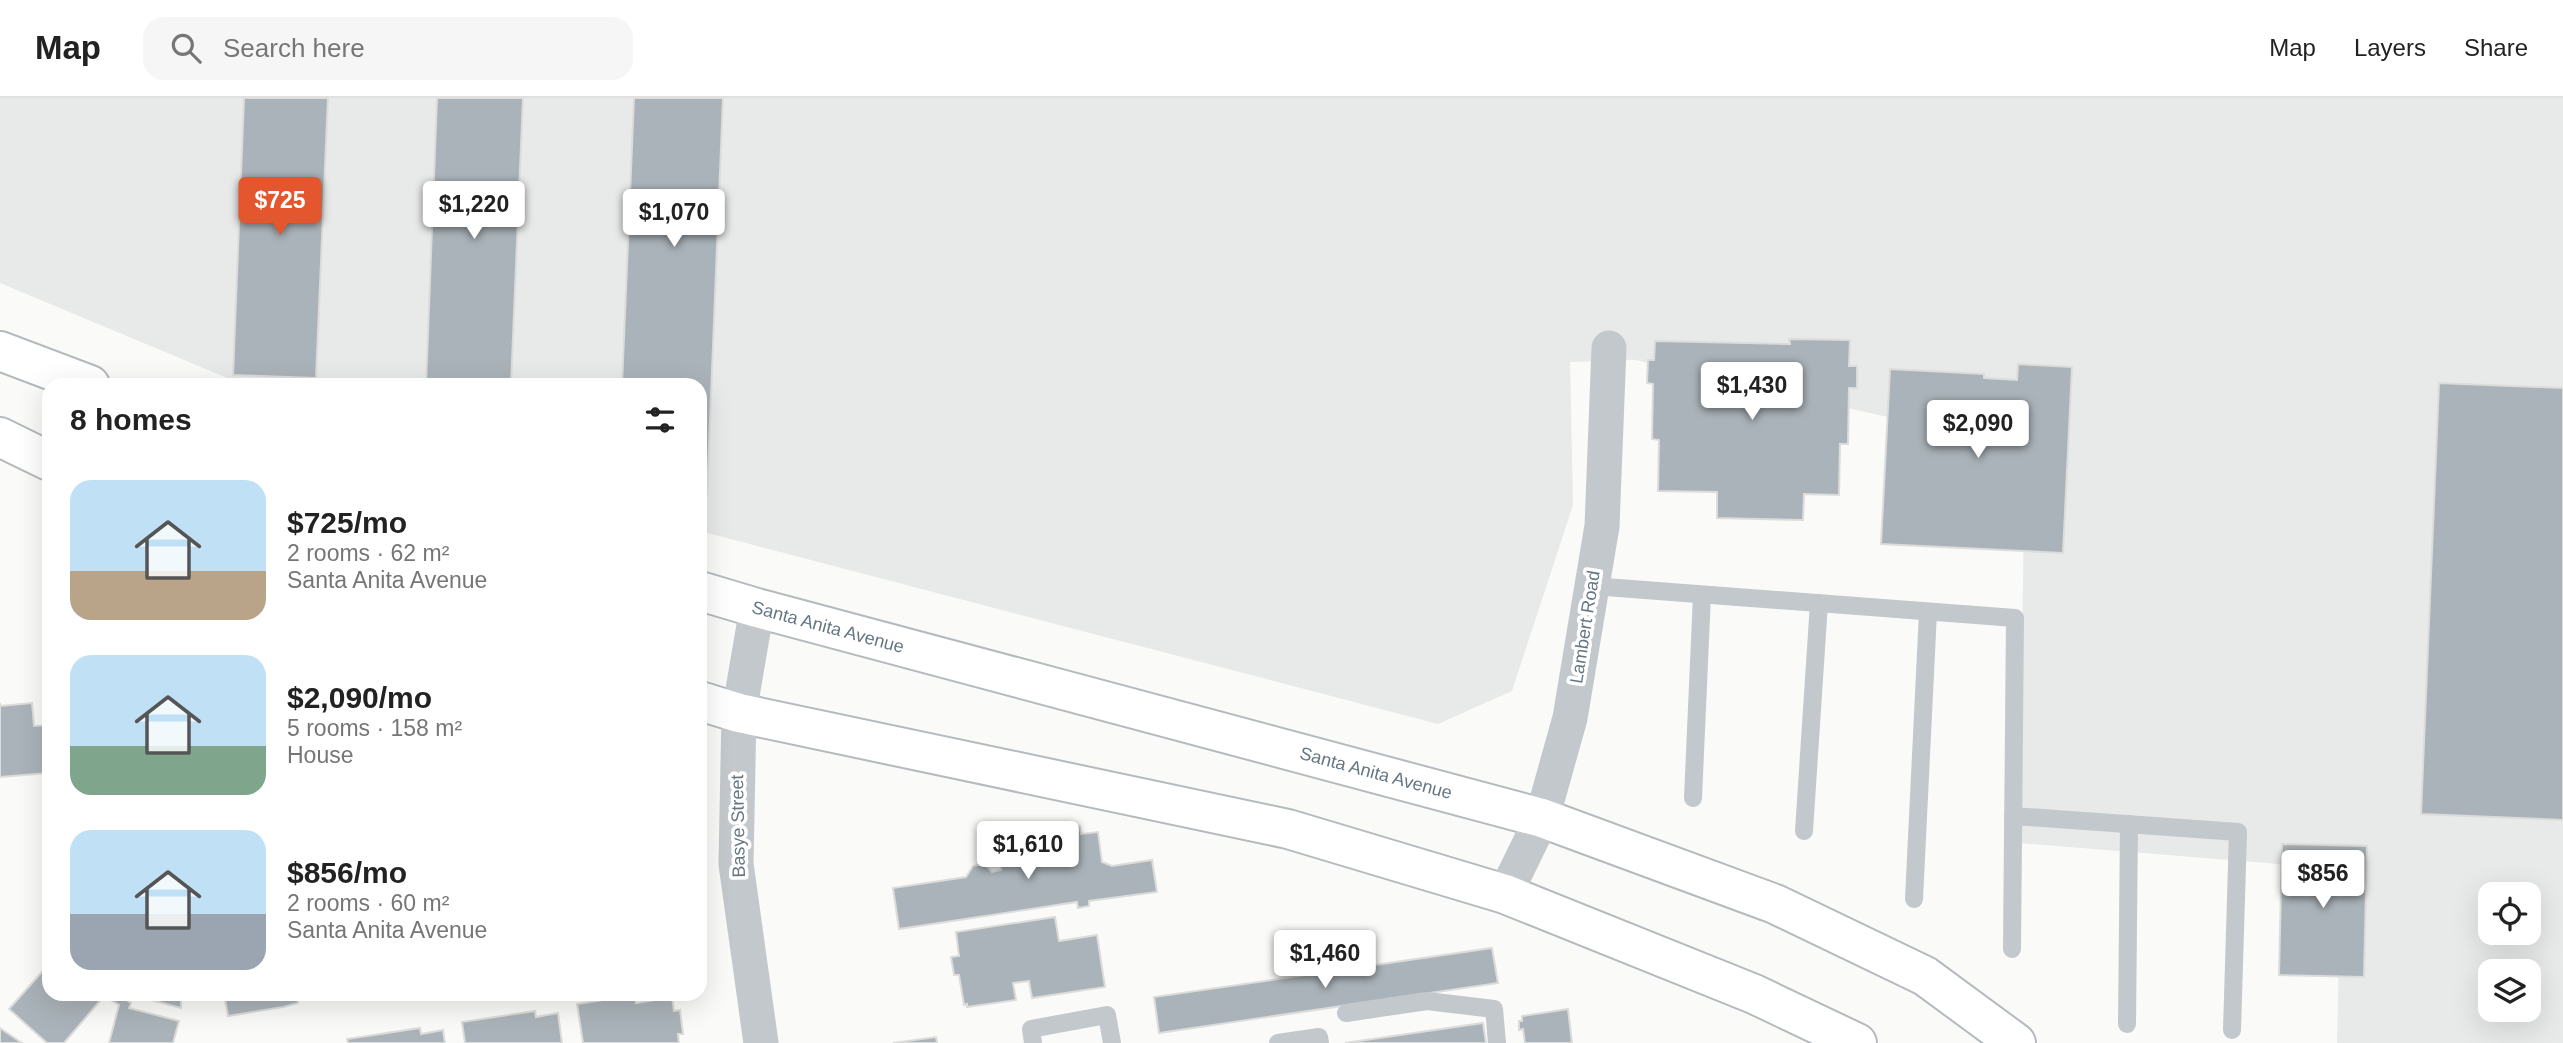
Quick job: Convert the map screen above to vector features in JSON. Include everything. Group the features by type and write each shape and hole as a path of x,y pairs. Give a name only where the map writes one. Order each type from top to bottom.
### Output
{"main road":[{"path":"0,351 71,378"},
{"path":"0,437 42,458"},
{"name":"Santa Anita Avenue","path":"707,593 1542,818 1788,910 1925,976 2016,1043"},
{"path":"707,703 739,713 1288,829 1505,894 1754,994 1857,1043"}],"street":[{"name":"Lambert Road","path":"1505,894 1542,818 1570,718 1602,526 1609,348"},
{"name":"Basye Street","path":"757,608 739,713 736,864 761,1043"}],"lane":[{"path":"1592,586 2015,618 2012,949"},
{"path":"1693,799 1702,595"},
{"path":"1804,831 1819,603"},
{"path":"1914,899 1928,611"},
{"path":"2013,816 2238,832 2232,1030"},
{"path":"2127,1024 2129,824"},
{"path":"1346,1013 1427,1001 1494,1009 1497,1043"},
{"path":"1033,1043 1031,1029 1107,1015 1112,1043"},
{"path":"1278,1043 1319,1037 1320,1043"}],"shaded area":[{"path":"0,98 2563,98 2563,1043 2337,1043 2341,869 2019,843 2025,448 1635,360 1570,362 1573,505 1512,691 1438,724 707,533 707,378 227,378 0,283"}],"building":[{"path":"244,98 328,98 316,378 233,375"},
{"path":"437,98 523,98 511,378 426,378"},
{"path":"634,98 723,98 707,495 707,378 622,378"},
{"path":"1789,339 1850,340 1849,366 1857,366 1857,388 1849,388 1848,444 1840,444 1839,495 1804,494 1803,520 1717,518 1717,492 1658,491 1659,440 1652,439 1653,384 1647,383 1648,360 1654,360 1655,341 1790,344"},
{"path":"2018,364 2072,367 2063,553 1881,544 1890,369 1984,374 1984,378 2017,380"},
{"path":"2439,383 2563,388 2563,820 2421,814"},
{"path":"32,703 34,726 42,725 42,774 0,777 0,706"},
{"path":"1054,822 1080,826 1081,834 1098,832 1102,862 1112,866 1152,860 1157,892 1089,901 1089,906 1078,908 1077,902 899,929 893,888 966,877 973,866 984,864 992,872 1001,870 1000,860 1023,857 1026,862 1023,827"},
{"path":"2282,844 2367,846 2364,977 2279,975"},
{"path":"1055,917 1059,941 1097,935 1105,987 1032,998 1029,981 1013,983 1016,1000 967,1007 967,1004 964,1005 959,975 954,975 951,957 959,956 956,932"},
{"path":"1492,948 1498,983 1159,1033 1154,997"},
{"path":"42,972 42,1001 100,1001 64,1043 47,1043 9,1009"},
{"path":"112,1001 128,1001 131,1003 129,1008 179,1021 173,1043 109,1043 119,1005"},
{"path":"155,1001 181,1001 181,1008"},
{"path":"225,1001 298,1001 283,1007 228,1016"},
{"path":"596,1001 673,1001 674,1011 680,1010 683,1034 678,1034 679,1043 583,1043 577,1004"},
{"path":"1568,1009 1572,1043 1525,1043 1523,1029 1519,1030 1522,1016"},
{"path":"535,1011 536,1017 558,1013 562,1043 465,1043 462,1022"},
{"path":"1483,1023 1486,1043 1345,1043"},
{"path":"0,1028 22,1043 0,1043"},
{"path":"420,1028 421,1034 443,1030 445,1043 348,1043 347,1039"},
{"path":"936,1037 937,1043 893,1043"}]}
